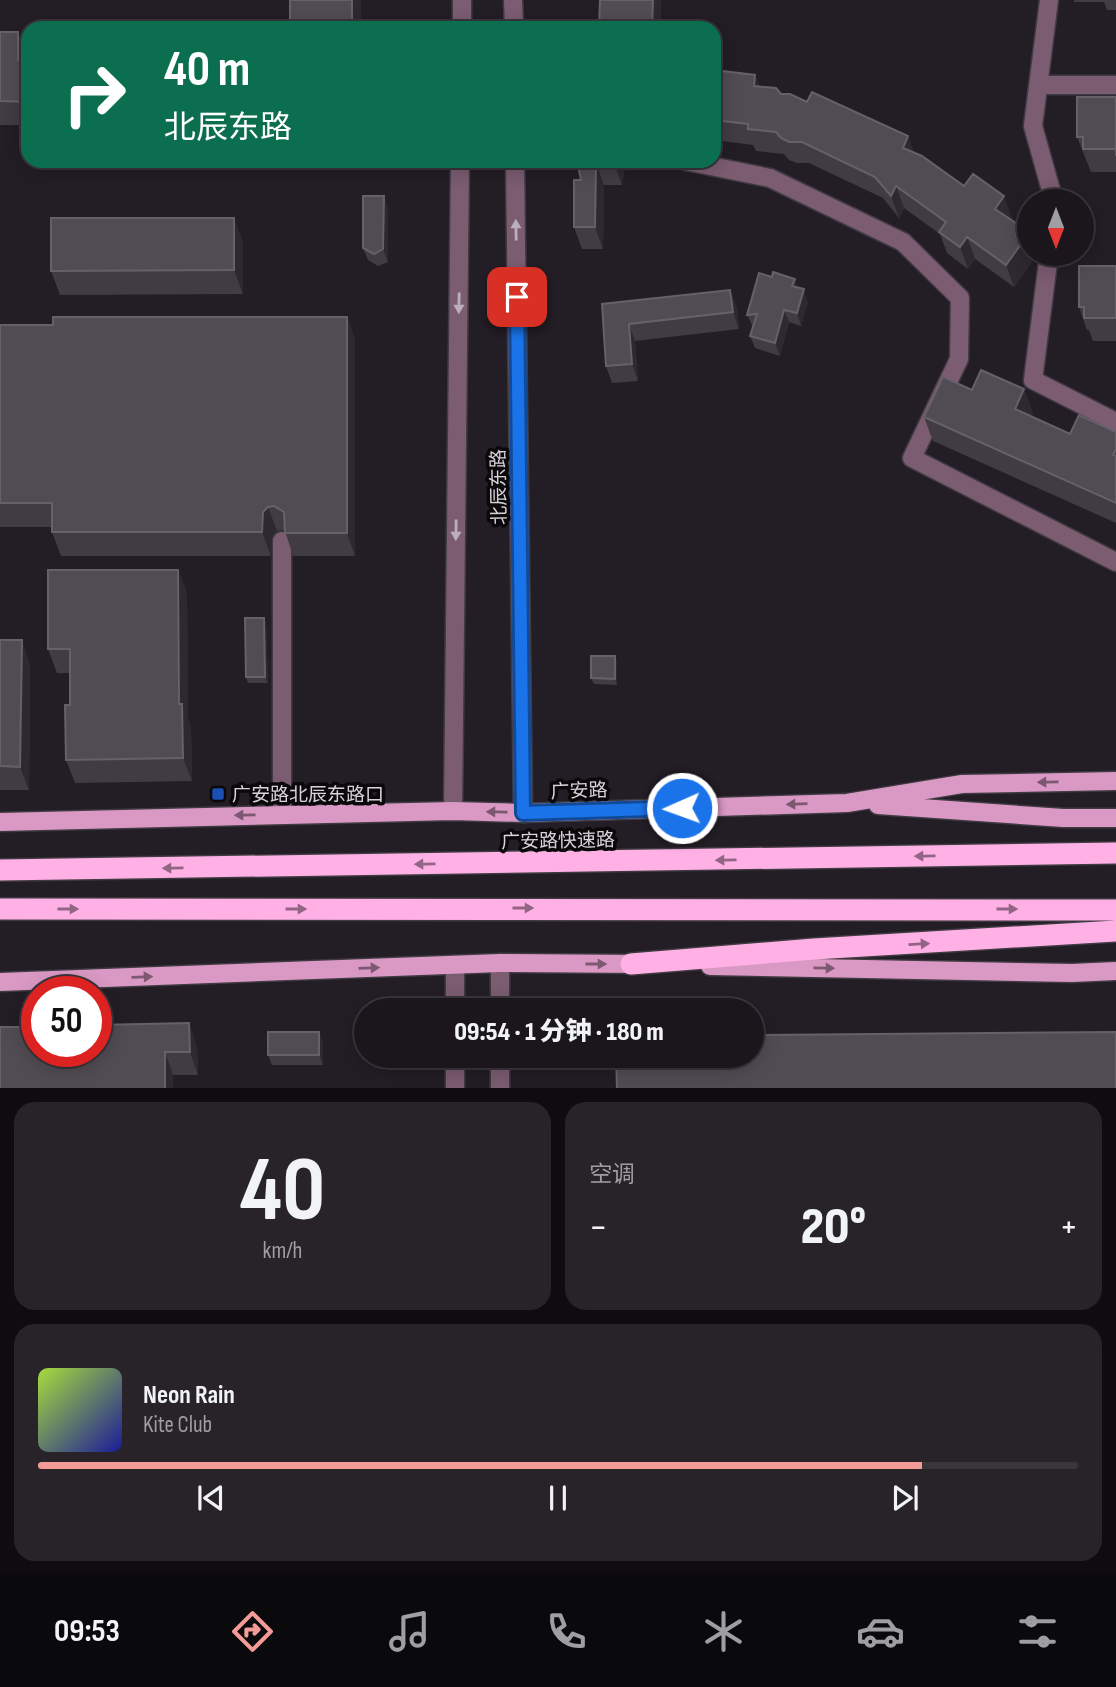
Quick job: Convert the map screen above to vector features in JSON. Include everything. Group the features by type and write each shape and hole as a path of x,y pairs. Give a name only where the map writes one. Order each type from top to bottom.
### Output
{"highway":[{"path":"1010,854 1116,843"},
{"name":"广安路快速路","path":"0,870 1116,853"},
{"path":"0,909 1116,910"},
{"path":"631,964 814,949 1116,931"}],"main road":[{"name":"广安路","path":"0,822 453,811 523,813 847,803 962,784 1116,781"},
{"path":"847,803 1063,818 1116,818"},
{"path":"0,982 500,963 1058,973 1116,971"},
{"path":"0,974 113,978"}],"street":[{"path":"462,0 462,21"},
{"path":"513,0 514,21"},
{"path":"1049,0 1033,125 1051,189"},
{"path":"1038,85 1116,85"},
{"path":"453,811 460,168"},
{"name":"北辰东路","path":"515,168 523,813"},
{"path":"721,168 770,178 903,242 960,298 959,359 912,458 1116,562"},
{"path":"1047,266 1033,380 1116,422"},
{"path":"282,541 282,814"},
{"path":"500,963 500,998"},
{"path":"455,965 455,998"},
{"path":"455,1068 455,1088"},
{"path":"500,1068 500,1088"}],"building":[{"path":"290,0 352,0 352,21 290,21"},
{"path":"600,0 653,0 652,21 599,21"},
{"path":"0,32 18,32 21,102 0,101"},
{"path":"721,71 755,75 754,86 776,88 781,94 790,94 807,102 812,92 908,136 903,148 922,156 964,186 973,174 1004,196 995,209 1017,224 1017,250 1006,265 967,237 960,247 939,232 946,222 896,186 891,196 875,177 802,142 789,142 776,132 748,129 748,124 721,121"},
{"path":"1077,97 1116,97 1116,149 1083,149 1083,137 1077,137"},
{"path":"578,168 596,168 595,227 574,227 574,180 581,180"},
{"path":"363,196 384,196 383,249 374,254 363,248"},
{"path":"51,218 234,218 234,270 51,271"},
{"path":"1079,266 1116,266 1116,318 1084,318 1084,307 1079,307"},
{"path":"773,272 795,279 792,286 804,289 797,313 784,310 775,343 750,336 757,314 747,315 759,273 772,277"},
{"path":"730,290 733,312 629,324 632,364 606,366 602,304"},
{"path":"53,317 347,317 347,533 285,533 284,512 274,506 263,512 262,532 52,532 52,503 0,503 0,325 53,325"},
{"path":"981,370 1024,389 1015,409 1070,434 1079,415 1116,432 1116,449 1113,455 1116,456 1116,503 924,417 943,377 972,390"},
{"path":"48,570 178,570 179,704 182,704 183,758 66,760 65,705 70,705 70,649 48,649"},
{"path":"245,618 264,618 265,677 246,677"},
{"path":"0,640 22,640 20,767 0,766"},
{"path":"591,656 615,656 615,679 591,678"},
{"path":"189,1023 190,1052 165,1052 165,1088 0,1088 0,1027 21,1027 21,1067 112,1067 112,1025"},
{"path":"268,1032 319,1032 319,1055 268,1055"},
{"path":"1116,1032 1116,1088 617,1088 616,1068 764,1068 764,1035"}],"place":[{"name":"广安路北辰东路口","path":"218,794"}],"route":[{"path":"517,297 523,813 682,808"}]}
